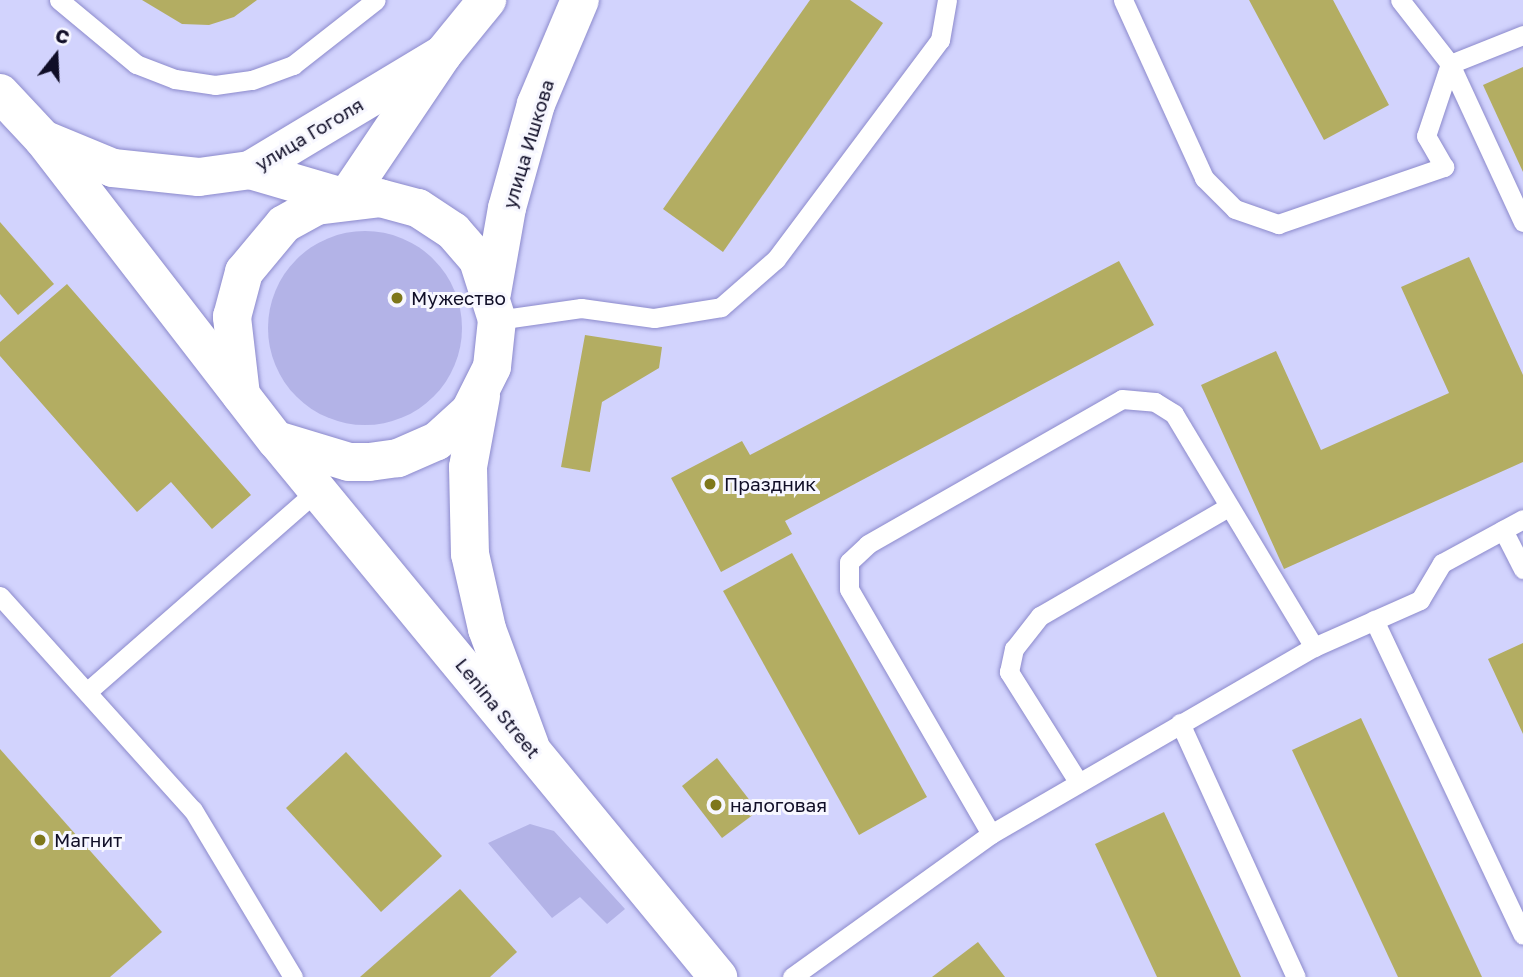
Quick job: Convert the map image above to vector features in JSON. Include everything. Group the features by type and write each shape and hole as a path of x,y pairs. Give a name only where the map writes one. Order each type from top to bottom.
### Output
{"street":[{"path":"346,198 443,54 487,0"},
{"name":"улица Ишкова","path":"482,394 492,367 495,306 507,208 536,104 580,0"},
{"name":"улица Гоголя","path":"43,139 113,168 199,177 250,170 443,54"},
{"name":"улица Гоголя","path":"0,93 43,139 276,440"},
{"path":"250,170 346,198"},
{"path":"241,395 232,317 244,272 284,224 316,206 346,198 380,198 418,208 453,231 478,260 495,306"},
{"path":"276,440 349,462 398,458 437,441 482,394"},
{"path":"482,394 468,467 470,554 487,629 531,750"},
{"name":"Lenina Street","path":"276,440 320,488 718,977"}],"lane":[{"path":"58,0 136,64 175,79 215,85 252,80 293,65 376,0"},
{"path":"495,306 581,309 654,318 721,307 776,260 940,40 947,0"},
{"path":"1123,0 1204,178 1235,209 1278,224 1444,167 1426,136 1450,64 1523,35"},
{"path":"1401,0 1450,64 1523,222"},
{"path":"991,834 849,589 849,562 867,544 1122,399 1155,402 1174,414 1314,647"},
{"path":"88,691 320,488"},
{"path":"1077,780 1009,672 1014,649 1040,616 1228,507"},
{"path":"792,977 991,834 1077,780 1314,647 1420,600 1442,563 1523,519"},
{"path":"1503,530 1523,569"},
{"path":"0,596 193,810 293,977"},
{"path":"1374,620 1523,935"},
{"path":"1180,723 1296,977"}],"shaded area":[{"path":"365,231 384,232 402,238 434,259 455,291 461,309 461,347 455,365 434,397 402,418 384,424 365,425 346,424 328,418 296,397 275,365 269,347 268,328 269,309 275,291 296,259 328,238 346,232"},
{"path":"530,824 554,831 625,909 607,924 580,897 552,918 488,843"}],"building":[{"path":"142,0 257,0 234,17 209,25 182,24"},
{"path":"810,0 850,0 883,23 723,252 663,209"},
{"path":"1249,0 1333,0 1389,105 1324,140"},
{"path":"1523,67 1523,172 1483,85"},
{"path":"0,222 54,284 18,315 0,294"},
{"path":"1469,257 1523,375 1523,462 1284,569 1201,385 1276,351 1321,450 1449,393 1401,287"},
{"path":"1119,261 1154,325 785,521 792,534 721,572 671,478 742,441 750,455"},
{"path":"67,284 251,495 212,529 171,482 137,512 0,356 0,342"},
{"path":"585,335 662,347 659,368 602,402 590,472 561,467"},
{"path":"792,553 927,797 859,835 723,591"},
{"path":"1523,643 1523,734 1488,659"},
{"path":"1361,718 1482,977 1398,977 1292,750"},
{"name":"Магнит","path":"0,749 162,932 110,977 0,977"},
{"path":"346,752 442,856 381,912 286,808"},
{"path":"717,758 758,811 722,838 682,786"},
{"path":"1164,812 1241,977 1157,977 1095,844"},
{"path":"460,889 517,952 490,977 360,977"},
{"path":"978,942 1005,977 932,977"}],"place":[{"name":"Мужество","path":"397,298"},
{"name":"Праздник","path":"710,484"},
{"name":"налоговая","path":"716,805"},
{"name":"Магнит","path":"40,840"}]}
